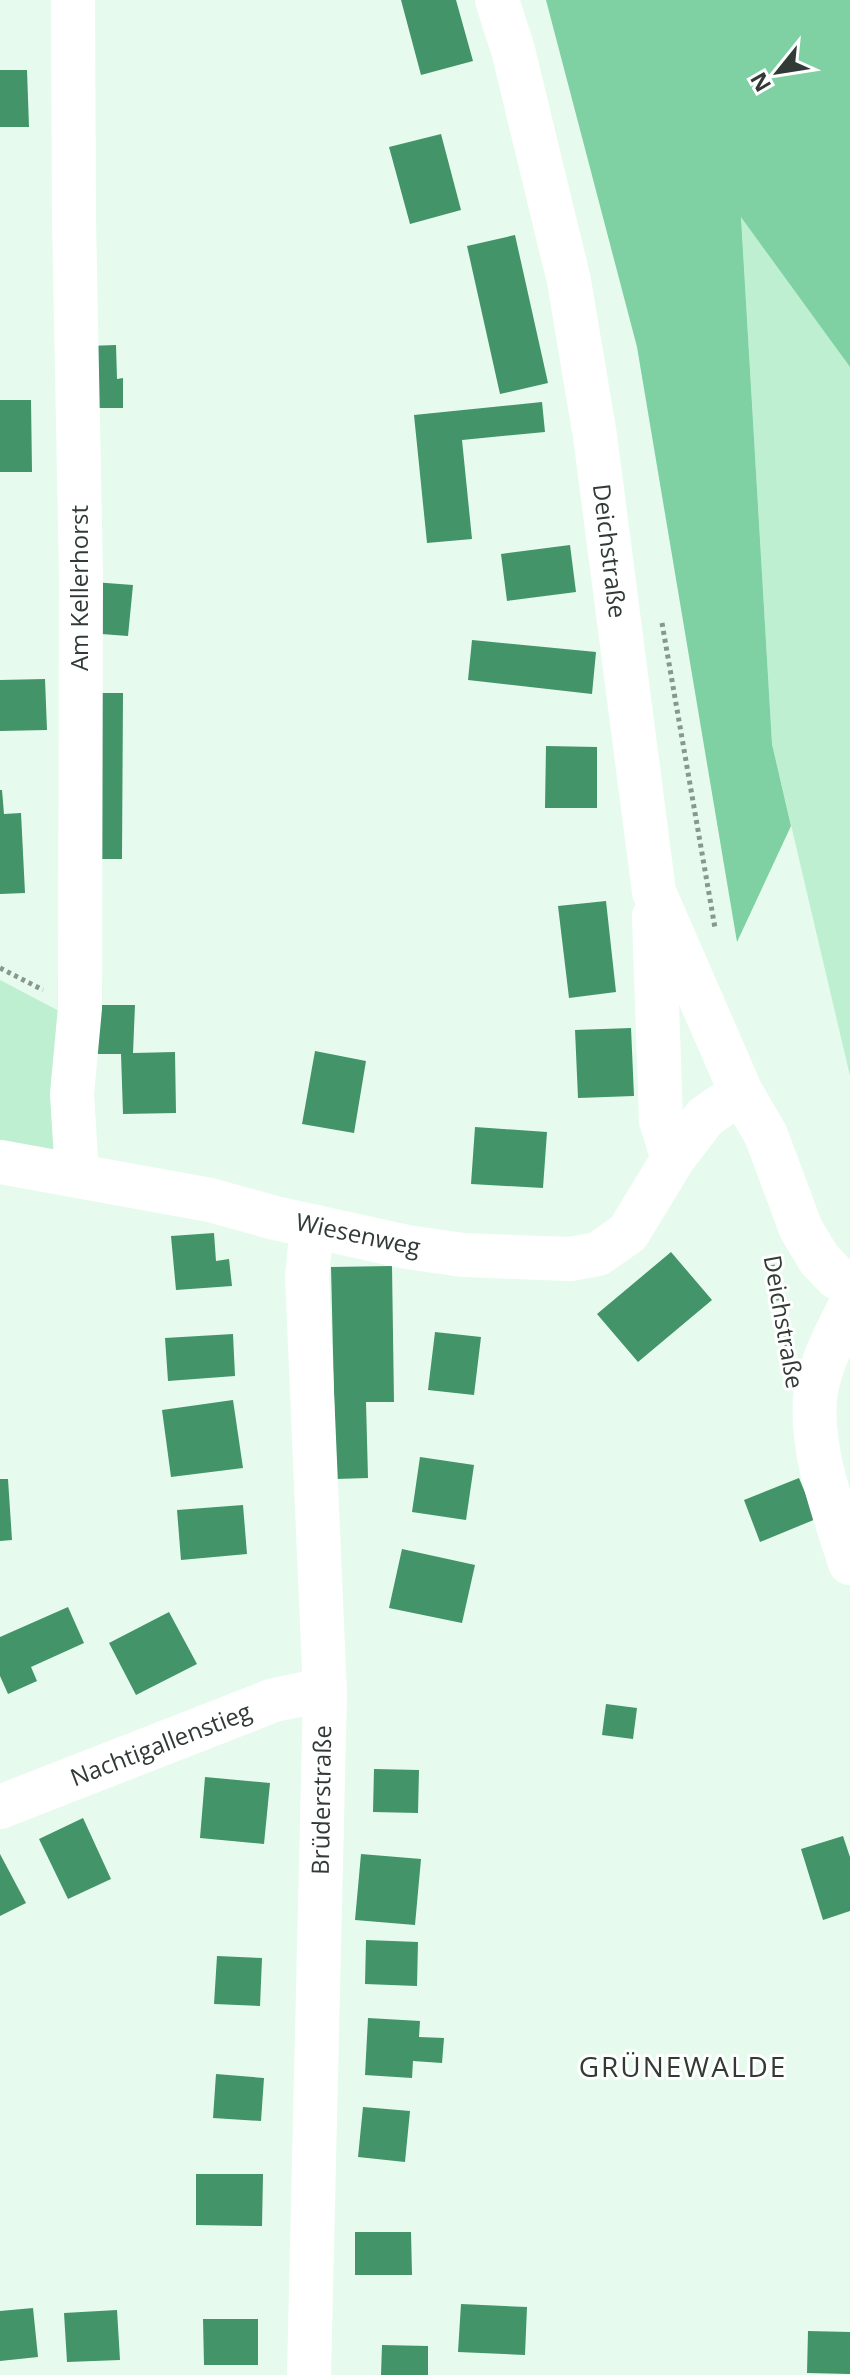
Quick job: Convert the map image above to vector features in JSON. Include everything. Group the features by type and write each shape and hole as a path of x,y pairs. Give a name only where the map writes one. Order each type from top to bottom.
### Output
{"street":[{"name":"Am Kellerhorst","path":"73,0 81,576 80,1008 72,1094 77,1175"},
{"name":"Deichstraße","path":"497,0 513,50 571,297 595,436 654,892 741,1092 766,1135 801,1229 819,1259 836,1277 850,1284"},
{"path":"654,892 661,1121 673,1159"},
{"name":"Wiesenweg","path":"0,1162 210,1200 407,1247 463,1255 570,1259 598,1254 628,1233 673,1159 705,1117 741,1092"},
{"name":"Brüderstraße","path":"309,2375 325,1693 307,1276 312,1226"},
{"name":"Deichstraße","path":"848,1555 817,1450 815,1398 827,1354 850,1306"},
{"name":"Nachtigallenstieg","path":"0,1807 274,1700 325,1693"}],"path":[{"name":"Deichstraße","path":"769,1247 789,1356"}],"green space":[{"path":"546,0 850,0 850,367 741,217 772,744 791,826 737,942 637,347"},
{"path":"741,215 850,367 850,1076 772,744"},
{"path":"0,980 61,1012 54,1157 0,1149"}],"building":[{"path":"401,0 456,0 473,61 421,75"},
{"path":"0,70 27,70 29,127 0,127"},
{"path":"441,134 461,210 410,224 389,147"},
{"path":"515,235 548,383 500,394 467,246"},
{"path":"116,345 117,379 123,378 123,408 98,408 88,346"},
{"path":"0,400 31,400 32,472 0,472"},
{"path":"542,402 545,432 462,440 472,539 427,543 414,415"},
{"path":"570,545 576,592 507,601 501,554"},
{"path":"93,582 133,585 128,636 88,633"},
{"path":"472,640 596,652 592,694 468,680"},
{"path":"45,679 47,730 0,731 0,680"},
{"path":"92,693 123,693 122,859 91,859"},
{"path":"546,746 597,747 597,808 545,808"},
{"path":"0,790 4,814 21,813 25,893 0,894"},
{"path":"606,901 616,992 569,998 558,906"},
{"path":"95,1005 135,1005 133,1053 175,1052 176,1113 123,1114 121,1054 93,1054"},
{"path":"631,1028 634,1096 578,1098 575,1030"},
{"path":"315,1051 366,1061 354,1133 302,1124"},
{"path":"475,1127 547,1132 543,1188 471,1184"},
{"path":"214,1233 216,1261 229,1259 232,1286 176,1290 171,1236"},
{"path":"671,1252 712,1300 638,1362 597,1314"},
{"path":"392,1266 394,1402 366,1402 368,1478 336,1479 331,1267"},
{"path":"435,1332 481,1337 474,1395 428,1390"},
{"path":"233,1334 235,1376 168,1381 165,1338"},
{"path":"233,1400 243,1468 171,1477 162,1410"},
{"path":"420,1457 474,1465 466,1520 412,1512"},
{"path":"799,1478 816,1519 760,1542 744,1500"},
{"path":"0,1479 8,1479 12,1540 0,1541"},
{"path":"243,1505 247,1554 181,1560 177,1510"},
{"path":"402,1549 475,1565 462,1623 389,1608"},
{"path":"68,1607 84,1643 31,1667 37,1681 8,1694 0,1676 0,1637"},
{"path":"169,1612 197,1664 136,1695 109,1643"},
{"path":"606,1704 637,1708 633,1739 602,1735"},
{"path":"374,1769 419,1770 418,1813 373,1812"},
{"path":"205,1777 270,1783 264,1844 200,1838"},
{"path":"83,1818 111,1879 68,1899 39,1839"},
{"path":"843,1836 850,1857 850,1911 823,1920 801,1849"},
{"path":"0,1854 26,1903 0,1916"},
{"path":"361,1854 421,1859 415,1925 355,1920"},
{"path":"366,1940 418,1942 417,1986 365,1984"},
{"path":"217,1956 262,1958 260,2006 214,2004"},
{"path":"368,2018 420,2021 419,2037 444,2038 442,2063 413,2061 412,2078 365,2075"},
{"path":"216,2074 264,2078 261,2121 213,2118"},
{"path":"363,2107 410,2111 405,2162 358,2157"},
{"path":"196,2174 263,2174 262,2226 196,2225"},
{"path":"355,2232 411,2232 412,2275 355,2275"},
{"path":"461,2304 527,2307 525,2355 458,2352"},
{"path":"33,2308 38,2357 0,2361 0,2311"},
{"path":"117,2310 120,2360 67,2362 64,2313"},
{"path":"203,2319 258,2319 258,2365 204,2365"},
{"path":"808,2331 850,2332 850,2374 807,2373"},
{"path":"382,2345 428,2346 428,2375 381,2375"}],"district":[{"name":"GRÜNEWALDE","path":"683,2067"}]}
